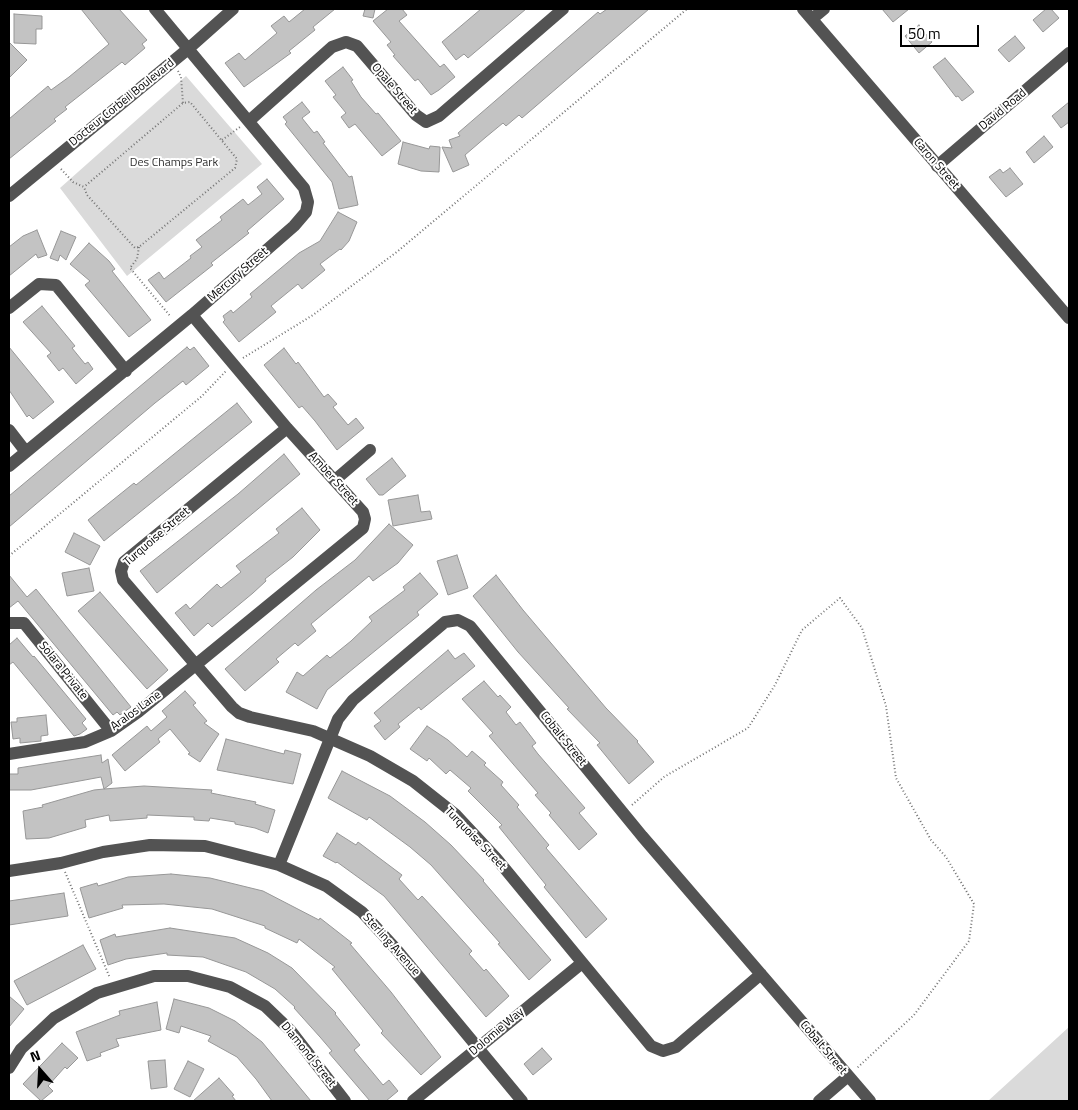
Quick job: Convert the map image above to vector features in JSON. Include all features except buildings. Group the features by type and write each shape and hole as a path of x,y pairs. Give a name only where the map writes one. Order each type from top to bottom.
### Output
{"street":[{"name":"Mercury Street","path":"9,466 192,315 294,226 306,212 308,202 304,188 155,9"},
{"name":"Docteur Corbeil Boulevard","path":"9,196 188,49 233,9"},
{"name":"Opale Street","path":"249,121 332,47 346,42 357,46 416,115 426,122 438,116 563,9"},
{"path":"808,14 824,9"},
{"name":"Caron Street","path":"808,14 1069,318"},
{"name":"David Road","path":"937,166 1069,53"},
{"path":"9,308 39,284 56,285 126,371"},
{"name":"Amber Street","path":"192,315 287,428 363,512 365,520 362,528 196,664"},
{"name":"Turquoise Street","path":"287,428 124,562 121,571 123,580 239,714 313,731 370,756 414,781 456,815 496,858 651,1046 663,1051 676,1047 761,974"},
{"path":"9,430 26,452"},
{"path":"335,480 370,450"},
{"name":"Cobalt Street","path":"279,865 338,719 353,700 445,622 458,620 470,626 623,813 870,1101"},
{"name":"Solara Private","path":"9,623 24,624 111,731"},
{"name":"Aralos Lane","path":"9,754 85,742 111,731 138,712 196,664"},
{"name":"Sterling Avenue","path":"9,871 62,863 103,852 150,845 205,846 279,865 326,886 362,912 396,949 522,1101"},
{"name":"Dolomie Way","path":"413,1101 582,963"},
{"name":"Diamond Street","path":"9,1068 21,1049 54,1018 97,993 154,976 188,976 230,987 265,1006 290,1030 345,1101"},
{"path":"819,1101 848,1077"}],"path":[{"path":"9,556 202,396 232,364 313,315 398,251 687,9"},
{"path":"177,70 181,77 183,103"},
{"path":"53,159 72,182 84,187 87,195 134,248 139,247 235,168 237,159 190,102 183,103 84,187"},
{"path":"222,140 249,121"},
{"path":"139,247 137,259 130,268 179,326"},
{"path":"623,813 664,777 748,728 775,685 802,630 840,598 862,628 886,706 896,778 930,840 946,857 974,904 969,941 914,1015 848,1077"},
{"path":"62,863 114,987"}],"green space":[{"name":"Des Champs Park","path":"186,76 262,164 127,276 60,188"},
{"path":"1069,1027 1069,1101 988,1101"}]}
